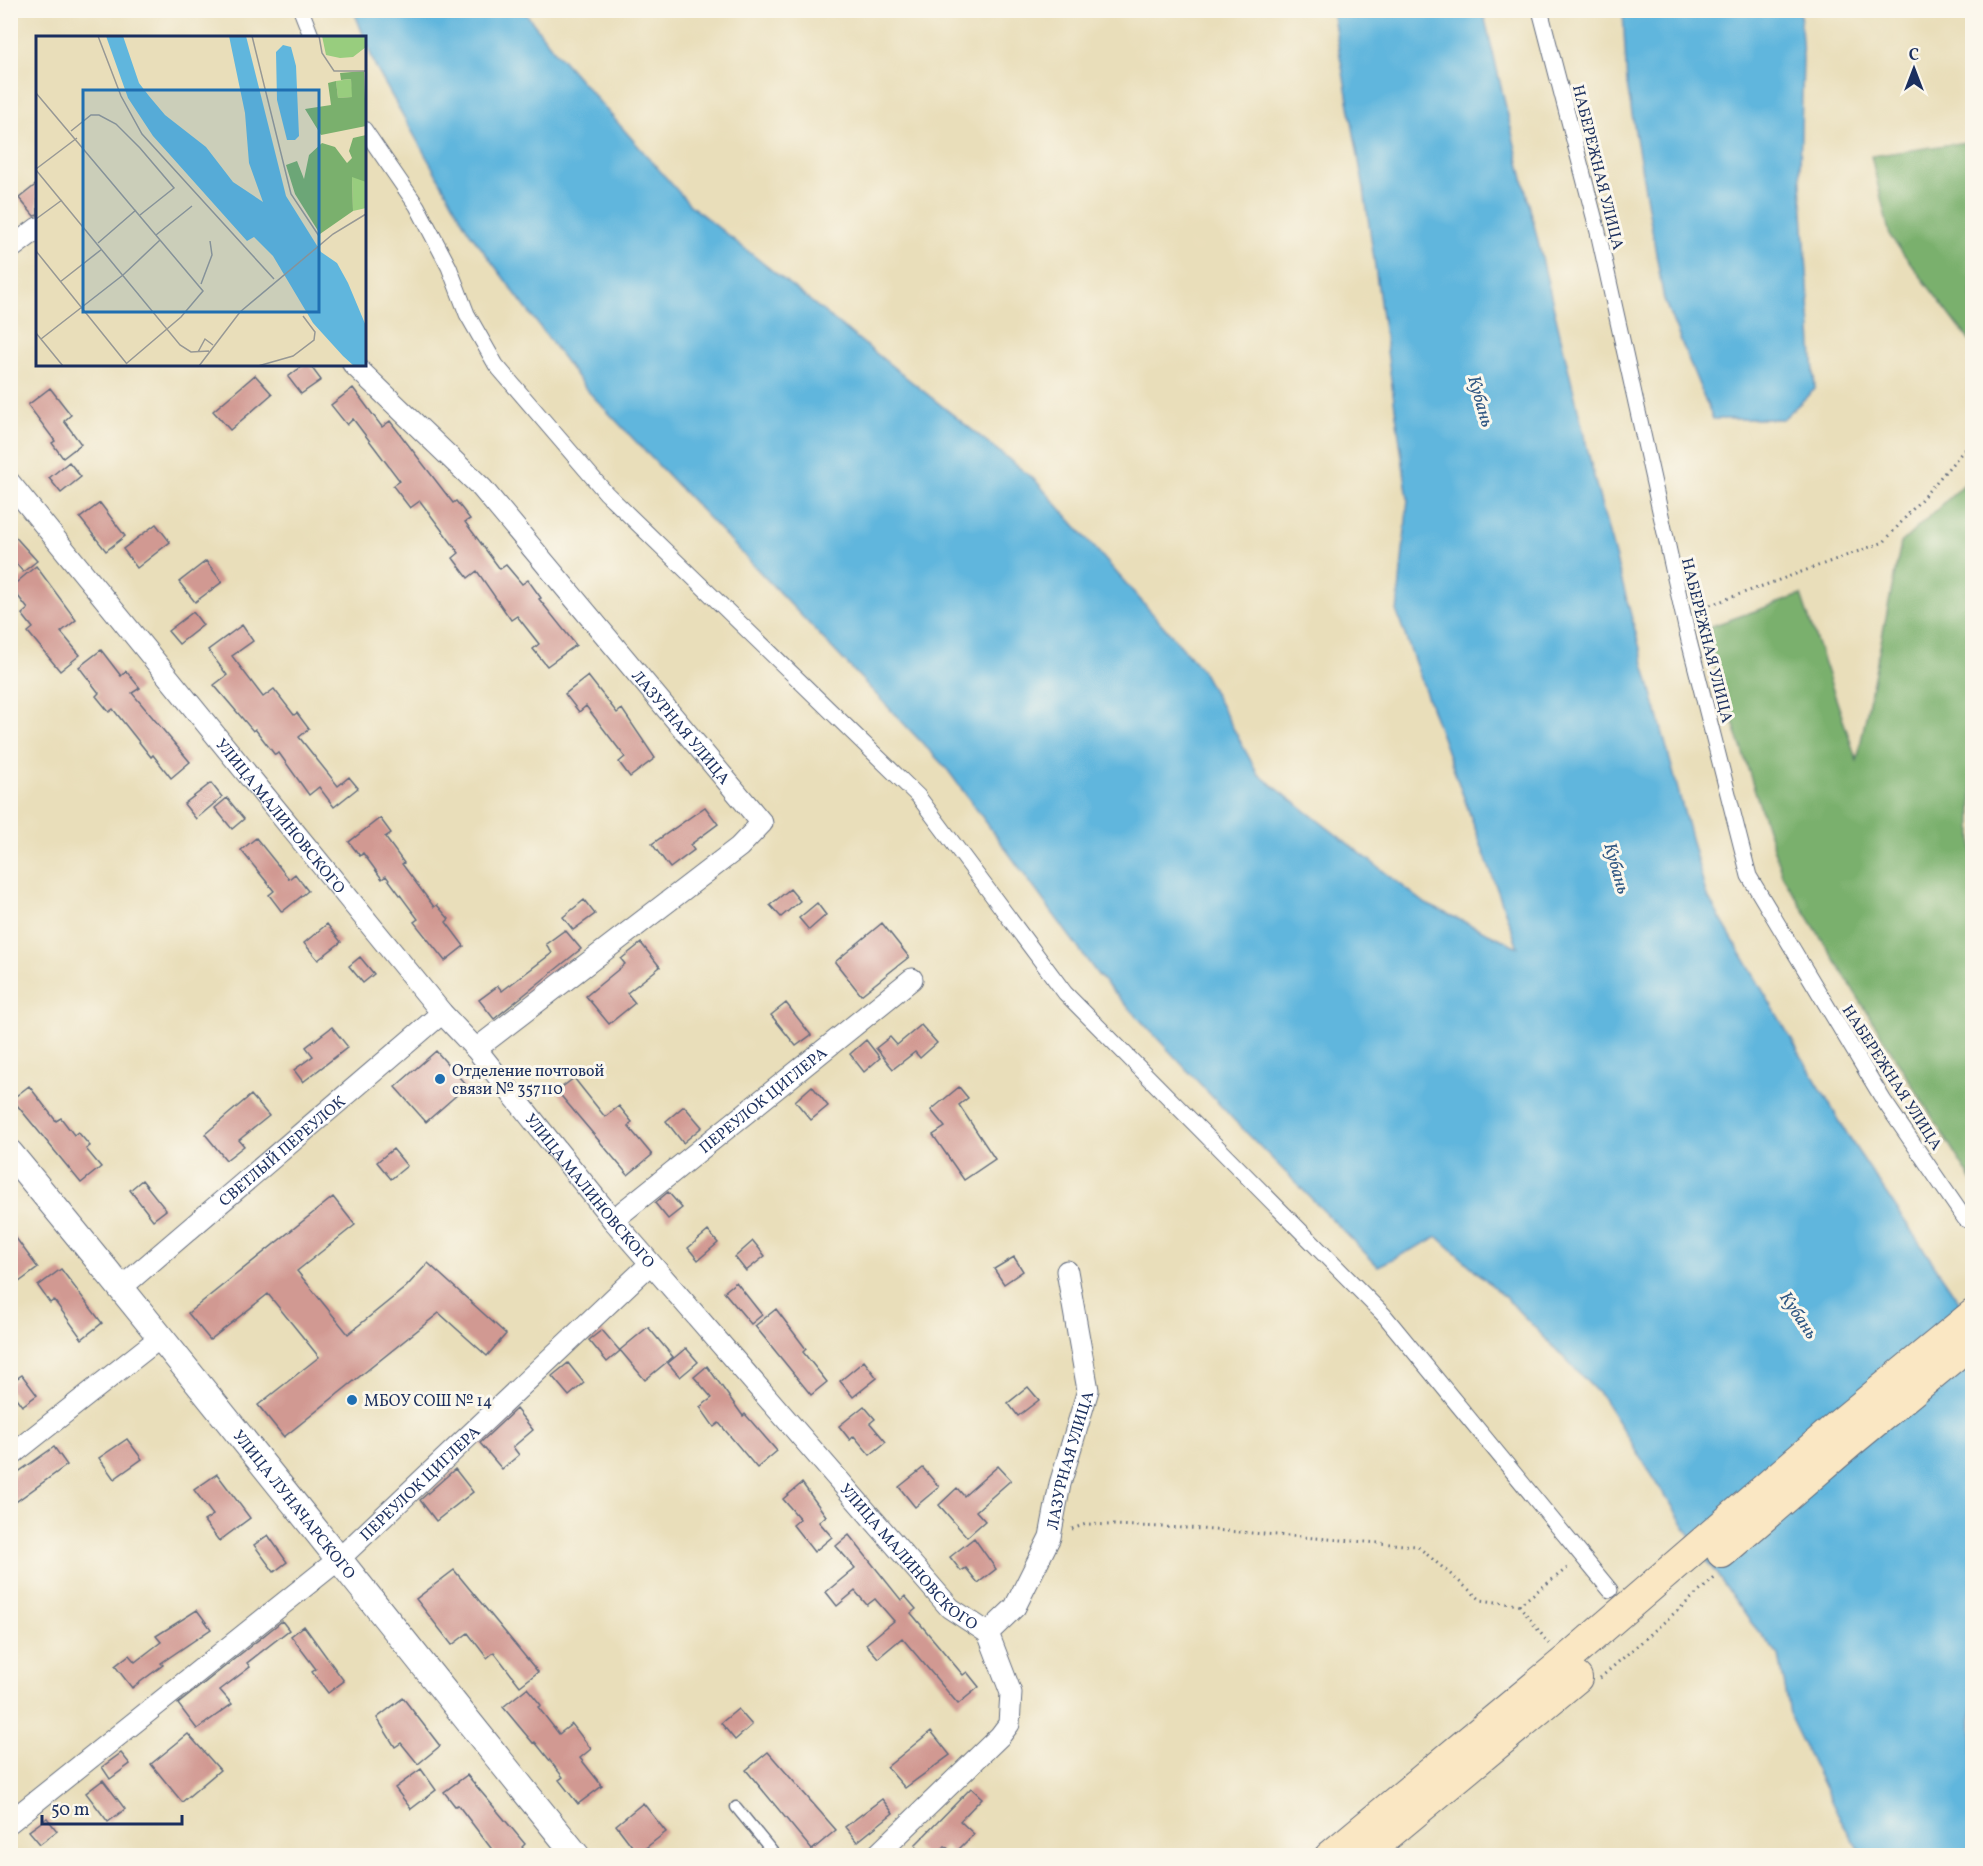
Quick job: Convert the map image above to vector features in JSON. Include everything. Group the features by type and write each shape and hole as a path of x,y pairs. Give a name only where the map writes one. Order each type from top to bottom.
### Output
{"main road":[{"path":"1330,1856 1566,1662 1838,1425 1972,1315"},
{"path":"1363,1856 1566,1662 1851,1442 1972,1342"}],"street":[{"path":"302,10 311,36"},
{"name":"НАБЕРЕЖНАЯ УЛИЦА","path":"1540,10 1598,232 1683,615 1749,876 1884,1101 1965,1218 1972,1222"},
{"path":"366,132 417,206 449,267 467,314 496,365 606,493 918,795 1065,993 1384,1316 1610,1590"},
{"path":"10,249 36,230"},
{"name":"ЛАЗУРНАЯ УЛИЦА","path":"355,366 482,488 762,823 739,847 476,1049"},
{"name":"УЛИЦА МАЛИНОВСКОГО","path":"10,483 650,1264 950,1608 988,1633 1011,1693 1009,1724 1000,1736 876,1856"},
{"name":"ПЕРЕУЛОК ЦИГЛЕРА","path":"613,1220 912,979"},
{"name":"СВЕТЛЫЙ ПЕРЕУЛОК","path":"122,1287 442,1013"},
{"name":"УЛИЦА ЛУНАЧАРСКОГО","path":"10,1153 162,1336 577,1856"},
{"name":"ПЕРЕУЛОК ЦИГЛЕРА","path":"10,1822 339,1559 650,1264"},
{"name":"ЛАЗУРНАЯ УЛИЦА","path":"988,1633 1015,1607 1050,1537 1060,1484 1088,1390 1067,1271"},
{"path":"10,1456 162,1336"}],"lane":[{"path":"736,1807 776,1856"}],"path":[{"path":"1683,615 1884,542 1972,441"},
{"path":"1050,1537 1086,1524 1188,1528 1417,1546 1481,1600 1519,1605 1566,1662"},
{"path":"1519,1605 1582,1556"}],"green space":[{"path":"1972,141 1972,344 1890,236 1871,156"},
{"path":"1972,477 1972,1181 1782,875 1703,629 1801,595 1857,761 1901,543"}],"water":[{"name":"Кубань","path":"354,11 524,11 552,48 690,205 1036,481 1201,669 1258,774 1426,904 1518,947 1397,613 1408,499 1364,189 1332,11 1483,11 1596,485 1706,894 1853,1144 1972,1321 1972,1855 1863,1855 1838,1815 1791,1719 1779,1656 1749,1620 1703,1555 1602,1397 1506,1298 1438,1237 1378,1266 1234,1120 1098,975 947,769 586,389 468,230 376,68 366,42 366,36 364,36"},
{"path":"1623,11 1800,11 1803,58 1800,169 1815,389 1783,419 1713,419 1664,300 1627,85"}],"building":[{"path":"36,185 36,216 34,216 19,198"},
{"path":"302,366 310,366 321,380 301,394 288,377"},
{"path":"255,375 272,394 230,430 213,411"},
{"path":"50,388 71,415 64,421 81,444 63,458 52,443 55,441 28,405"},
{"path":"353,388 382,427 390,421 453,503 456,501 470,519 465,522 500,569 506,565 522,584 528,580 541,598 539,599 576,645 547,666 533,649 539,644 517,616 511,620 477,571 468,578 453,558 459,553 420,501 410,508 393,486 400,481 353,419 347,425 331,405"},
{"path":"69,462 81,477 61,493 49,478"},
{"path":"100,503 125,536 106,551 80,518"},
{"path":"156,524 170,542 137,568 123,549"},
{"path":"10,531 37,561 23,572 10,556"},
{"path":"206,561 222,582 195,602 179,582"},
{"path":"36,566 76,620 61,632 80,655 60,671 28,632 33,628 22,614 28,609 11,587"},
{"path":"193,612 203,625 179,644 168,631"},
{"path":"242,625 253,641 232,656 263,697 274,689 294,715 297,713 309,729 299,737 338,786 349,777 358,788 334,807 319,787 309,795 279,753 275,755 255,729 253,731 214,685 227,675 208,650"},
{"path":"101,650 121,676 126,671 140,688 132,693 190,762 171,778 113,709 109,712 96,696 99,693 79,667"},
{"path":"588,676 617,713 622,709 655,758 630,777 619,762 625,757 586,706 579,712 565,694"},
{"path":"211,783 222,797 196,819 184,804"},
{"path":"227,798 244,819 232,829 215,808"},
{"path":"705,807 718,824 690,845 694,850 670,868 652,844"},
{"path":"380,818 391,833 385,837 404,863 402,864 434,907 437,905 449,919 446,922 464,946 445,961 414,922 418,919 386,876 382,879 363,853 360,856 349,842"},
{"path":"256,838 289,879 295,874 308,891 282,912 269,895 274,891 241,850"},
{"path":"790,889 800,901 781,917 770,905"},
{"path":"584,900 595,914 573,930 563,917"},
{"path":"817,903 826,915 809,930 799,918"},
{"path":"882,923 909,957 861,995 835,962"},
{"path":"327,924 341,942 318,960 304,943"},
{"path":"565,930 581,949 494,1019 479,1000 498,986 502,991 552,953 546,944"},
{"path":"641,943 660,967 627,993 635,1003 609,1024 586,996 625,964 621,959"},
{"path":"360,957 374,974 363,983 349,966"},
{"path":"786,1003 811,1035 796,1046 771,1015"},
{"path":"921,1025 937,1043 920,1058 915,1052 893,1069 876,1048 890,1037 897,1045"},
{"path":"332,1027 348,1047 303,1082 294,1070 313,1056 306,1047"},
{"path":"866,1040 880,1058 864,1072 850,1054"},
{"path":"436,1051 467,1086 426,1122 395,1087"},
{"path":"574,1078 605,1117 619,1106 632,1122 628,1126 652,1155 628,1175 557,1091"},
{"path":"29,1086 56,1121 61,1118 74,1135 78,1132 90,1146 86,1149 101,1167 81,1183 12,1099"},
{"path":"812,1086 828,1106 811,1120 795,1101"},
{"path":"959,1087 968,1098 959,1105 995,1159 964,1180 933,1135 945,1127 931,1110"},
{"path":"251,1095 269,1116 239,1140 244,1146 226,1160 205,1134"},
{"path":"684,1106 702,1127 683,1143 666,1121"},
{"path":"393,1149 407,1166 391,1179 377,1162"},
{"path":"142,1180 166,1210 153,1220 130,1190"},
{"path":"668,1192 682,1208 668,1219 655,1203"},
{"path":"333,1197 355,1225 297,1271 348,1334 406,1287 428,1263 506,1334 487,1356 439,1313 284,1437 258,1405 319,1357 268,1294 210,1340 188,1313"},
{"path":"10,1230 38,1268 19,1282 10,1270"},
{"path":"708,1231 718,1243 698,1260 688,1248"},
{"path":"753,1241 765,1256 746,1271 735,1257"},
{"path":"1014,1257 1023,1271 1004,1284 994,1269"},
{"path":"61,1269 102,1323 82,1339 54,1300 50,1303 38,1286"},
{"path":"736,1282 762,1315 751,1324 724,1292"},
{"path":"776,1309 806,1349 803,1352 827,1382 811,1395 755,1326"},
{"path":"648,1327 673,1357 645,1380 620,1350"},
{"path":"602,1330 620,1351 607,1362 589,1340"},
{"path":"686,1348 698,1362 680,1377 668,1363"},
{"path":"864,1361 877,1378 853,1397 840,1381"},
{"path":"568,1363 584,1383 569,1396 552,1376"},
{"path":"707,1366 743,1416 745,1414 777,1451 757,1468 719,1423 714,1427 700,1407 712,1398 694,1377"},
{"path":"22,1375 37,1395 22,1406 10,1390 10,1383"},
{"path":"1028,1387 1039,1400 1018,1416 1008,1403"},
{"path":"864,1406 875,1419 870,1423 886,1442 870,1455 854,1436 850,1440 839,1426"},
{"path":"516,1409 533,1430 513,1447 519,1455 502,1469 480,1443"},
{"path":"127,1439 142,1459 114,1479 99,1458"},
{"path":"54,1447 67,1465 10,1506 10,1478"},
{"path":"998,1466 1011,1480 976,1511 985,1521 967,1537 939,1505 957,1488 964,1496"},
{"path":"923,1468 939,1487 915,1507 899,1487"},
{"path":"455,1469 473,1492 436,1521 420,1500"},
{"path":"217,1474 250,1518 219,1541 204,1521 213,1515 194,1490"},
{"path":"802,1483 826,1516 819,1522 832,1537 814,1552 793,1525 800,1519 783,1499"},
{"path":"268,1535 287,1562 274,1572 254,1545"},
{"path":"849,1535 901,1600 905,1596 916,1609 911,1613 963,1675 967,1672 979,1687 958,1704 902,1638 878,1658 866,1644 894,1621 875,1599 867,1605 855,1591 837,1606 826,1592 855,1568 836,1546"},
{"path":"974,1538 996,1569 978,1583 966,1568 961,1571 950,1557"},
{"path":"454,1570 538,1672 520,1686 494,1652 487,1658 468,1633 452,1645 416,1599"},
{"path":"197,1610 211,1629 161,1663 163,1665 132,1688 115,1666 129,1655 135,1662 161,1642 156,1636"},
{"path":"282,1621 289,1630 247,1663 250,1667 220,1690 232,1704 197,1729 178,1704"},
{"path":"304,1626 344,1681 328,1693 312,1672 316,1669 291,1636"},
{"path":"527,1688 541,1705 538,1707 559,1734 572,1724 591,1749 580,1758 602,1786 578,1804 559,1780 563,1777 503,1707"},
{"path":"403,1698 440,1746 418,1764 401,1743 395,1747 377,1718"},
{"path":"738,1709 752,1725 735,1740 721,1723"},
{"path":"931,1731 950,1755 905,1788 887,1767"},
{"path":"188,1734 220,1770 182,1802 151,1764"},
{"path":"768,1752 836,1830 812,1850 746,1770"},
{"path":"121,1753 130,1764 110,1779 102,1767"},
{"path":"421,1769 436,1790 411,1809 395,1788"},
{"path":"467,1775 525,1844 522,1847 529,1856 497,1856 458,1805 455,1806 444,1792"},
{"path":"103,1780 125,1809 108,1822 86,1793"},
{"path":"971,1788 982,1798 960,1821 974,1834 954,1854 945,1846 934,1856 924,1856 915,1845"},
{"path":"882,1799 893,1813 857,1842 845,1827"},
{"path":"643,1803 666,1832 638,1854 616,1825"},
{"path":"47,1818 57,1831 40,1844 29,1831"}],"place":[{"name":"Отделение почтовой связи № 357110","path":"440,1079"},
{"name":"МБОУ СОШ № 14","path":"352,1400"}]}
